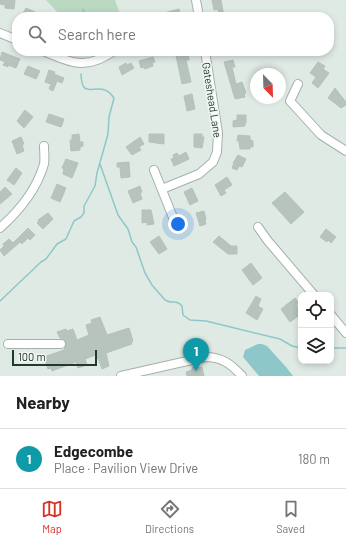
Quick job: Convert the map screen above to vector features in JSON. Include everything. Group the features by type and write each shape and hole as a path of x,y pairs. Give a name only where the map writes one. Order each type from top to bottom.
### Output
{"street":[{"path":"196,0 198,12"},
{"path":"0,33 12,38"},
{"path":"55,56 67,61 82,64 99,60 106,56"},
{"name":"Gateshead Lane","path":"162,189 199,174 213,162 217,152 218,133 205,56"},
{"path":"298,84 290,101 321,135 346,151"},
{"path":"1,225 17,211 34,187 44,165 44,146"},
{"path":"154,170 174,220"},
{"path":"258,227 311,292"},
{"path":"334,319 346,333"},
{"path":"8,344 61,344"},
{"path":"121,376 187,360 210,357 229,363 242,376"}],"green space":[{"path":"46,0 115,0 119,12 57,12"}],"water":[{"path":"258,344 267,346 293,376 259,376 243,357 245,350"}],"building":[{"path":"0,0 15,0 14,9 5,8 5,5 0,4"},
{"path":"212,0 221,0 223,12 218,12 218,9 214,10"},
{"path":"26,8 35,12 24,12"},
{"path":"179,9 180,12 167,12"},
{"path":"2,52 20,59 16,68 3,65 5,62 0,60"},
{"path":"176,56 188,56 189,60 186,60 191,82 182,84"},
{"path":"153,57 155,62 152,63 153,66 145,69 144,67 141,68 139,61"},
{"path":"233,60 235,67 232,67 236,84 242,82 246,93 244,94 245,97 235,99 224,62"},
{"path":"318,62 325,66 323,69 329,73 318,88 312,83 316,77 310,73"},
{"path":"126,63 127,65 131,63 134,68 122,75 119,67"},
{"path":"28,66 40,71 36,79 24,74"},
{"path":"49,70 64,78 62,83 57,81 53,91 49,89 51,84 45,82"},
{"path":"335,88 346,102 346,105 341,108 328,98"},
{"path":"192,94 195,109 187,111 184,96"},
{"path":"25,110 33,117 24,128 17,121"},
{"path":"49,114 64,119 61,127 46,122"},
{"path":"237,115 246,115 245,126 233,127 233,121 237,120"},
{"path":"79,134 80,142 83,142 83,146 80,147 80,150 71,151 70,140 72,140 72,135"},
{"path":"149,134 164,134 164,144 149,142"},
{"path":"194,134 202,134 202,137 204,137 202,148 194,147"},
{"path":"238,135 250,136 250,140 253,141 253,147 250,147 250,149 240,149 239,141 237,141"},
{"path":"21,137 24,144 22,145 24,151 17,154 12,141"},
{"path":"140,137 144,144 139,147 141,150 132,155 126,147"},
{"path":"186,152 189,159 174,166 171,159 174,158 173,155 177,153 179,156"},
{"path":"238,155 246,159 242,167 239,166 237,170 232,168"},
{"path":"66,159 78,163 72,178 63,174 64,169 62,168"},
{"path":"129,162 130,177 121,178 120,167 117,167 117,163"},
{"path":"16,168 22,173 14,185 7,180"},
{"path":"227,177 232,185 224,190 226,193 221,196 215,185"},
{"path":"57,184 66,188 60,202 51,198"},
{"path":"140,186 142,199 133,203 128,191"},
{"path":"5,187 12,194 0,204 0,192"},
{"path":"192,188 198,201 190,205 184,192"},
{"path":"285,192 304,212 291,224 272,203"},
{"path":"142,210 151,210 154,224 147,225 147,222 142,223"},
{"path":"204,211 206,224 200,226 196,213"},
{"path":"48,213 53,219 43,229 37,223 39,221 38,220"},
{"path":"28,228 35,235 30,240 28,238 22,244 20,242 4,256 0,250 4,246 3,244 9,239 13,243"},
{"path":"326,229 336,237 331,243 320,237"},
{"path":"159,236 167,249 159,254 150,242"},
{"path":"219,236 231,246 237,246 237,254 228,254 213,242"},
{"path":"251,263 262,278 253,285 242,270"},
{"path":"256,296 261,299 258,306 263,309 257,320 246,313"},
{"path":"295,298 298,302 296,305 298,308 298,316 290,322 281,309"},
{"path":"100,317 107,335 129,328 133,341 131,342 132,344 106,353 109,366 102,369 96,355 85,359 87,365 78,368 76,362 52,371 51,368 48,369 44,357 64,350 66,344 64,339 60,338 57,332 66,329 67,331 73,329 77,340 89,335 86,325 92,323 91,320"},
{"path":"198,366 198,368 202,367 204,376 187,376 186,372"}],"waterway":[{"path":"0,301 46,259 57,244 66,239 74,221 81,217 84,213 84,206 95,186 97,173 108,134 109,117 114,98 103,89 84,88 81,74"},
{"path":"100,164 118,215 128,229 145,273 152,285 165,300 180,304 182,306 183,315 190,320 206,321 280,339 292,346 298,347"},
{"path":"334,348 346,348"}],"place":[{"name":"Edgecombe","path":"196,371"}]}
